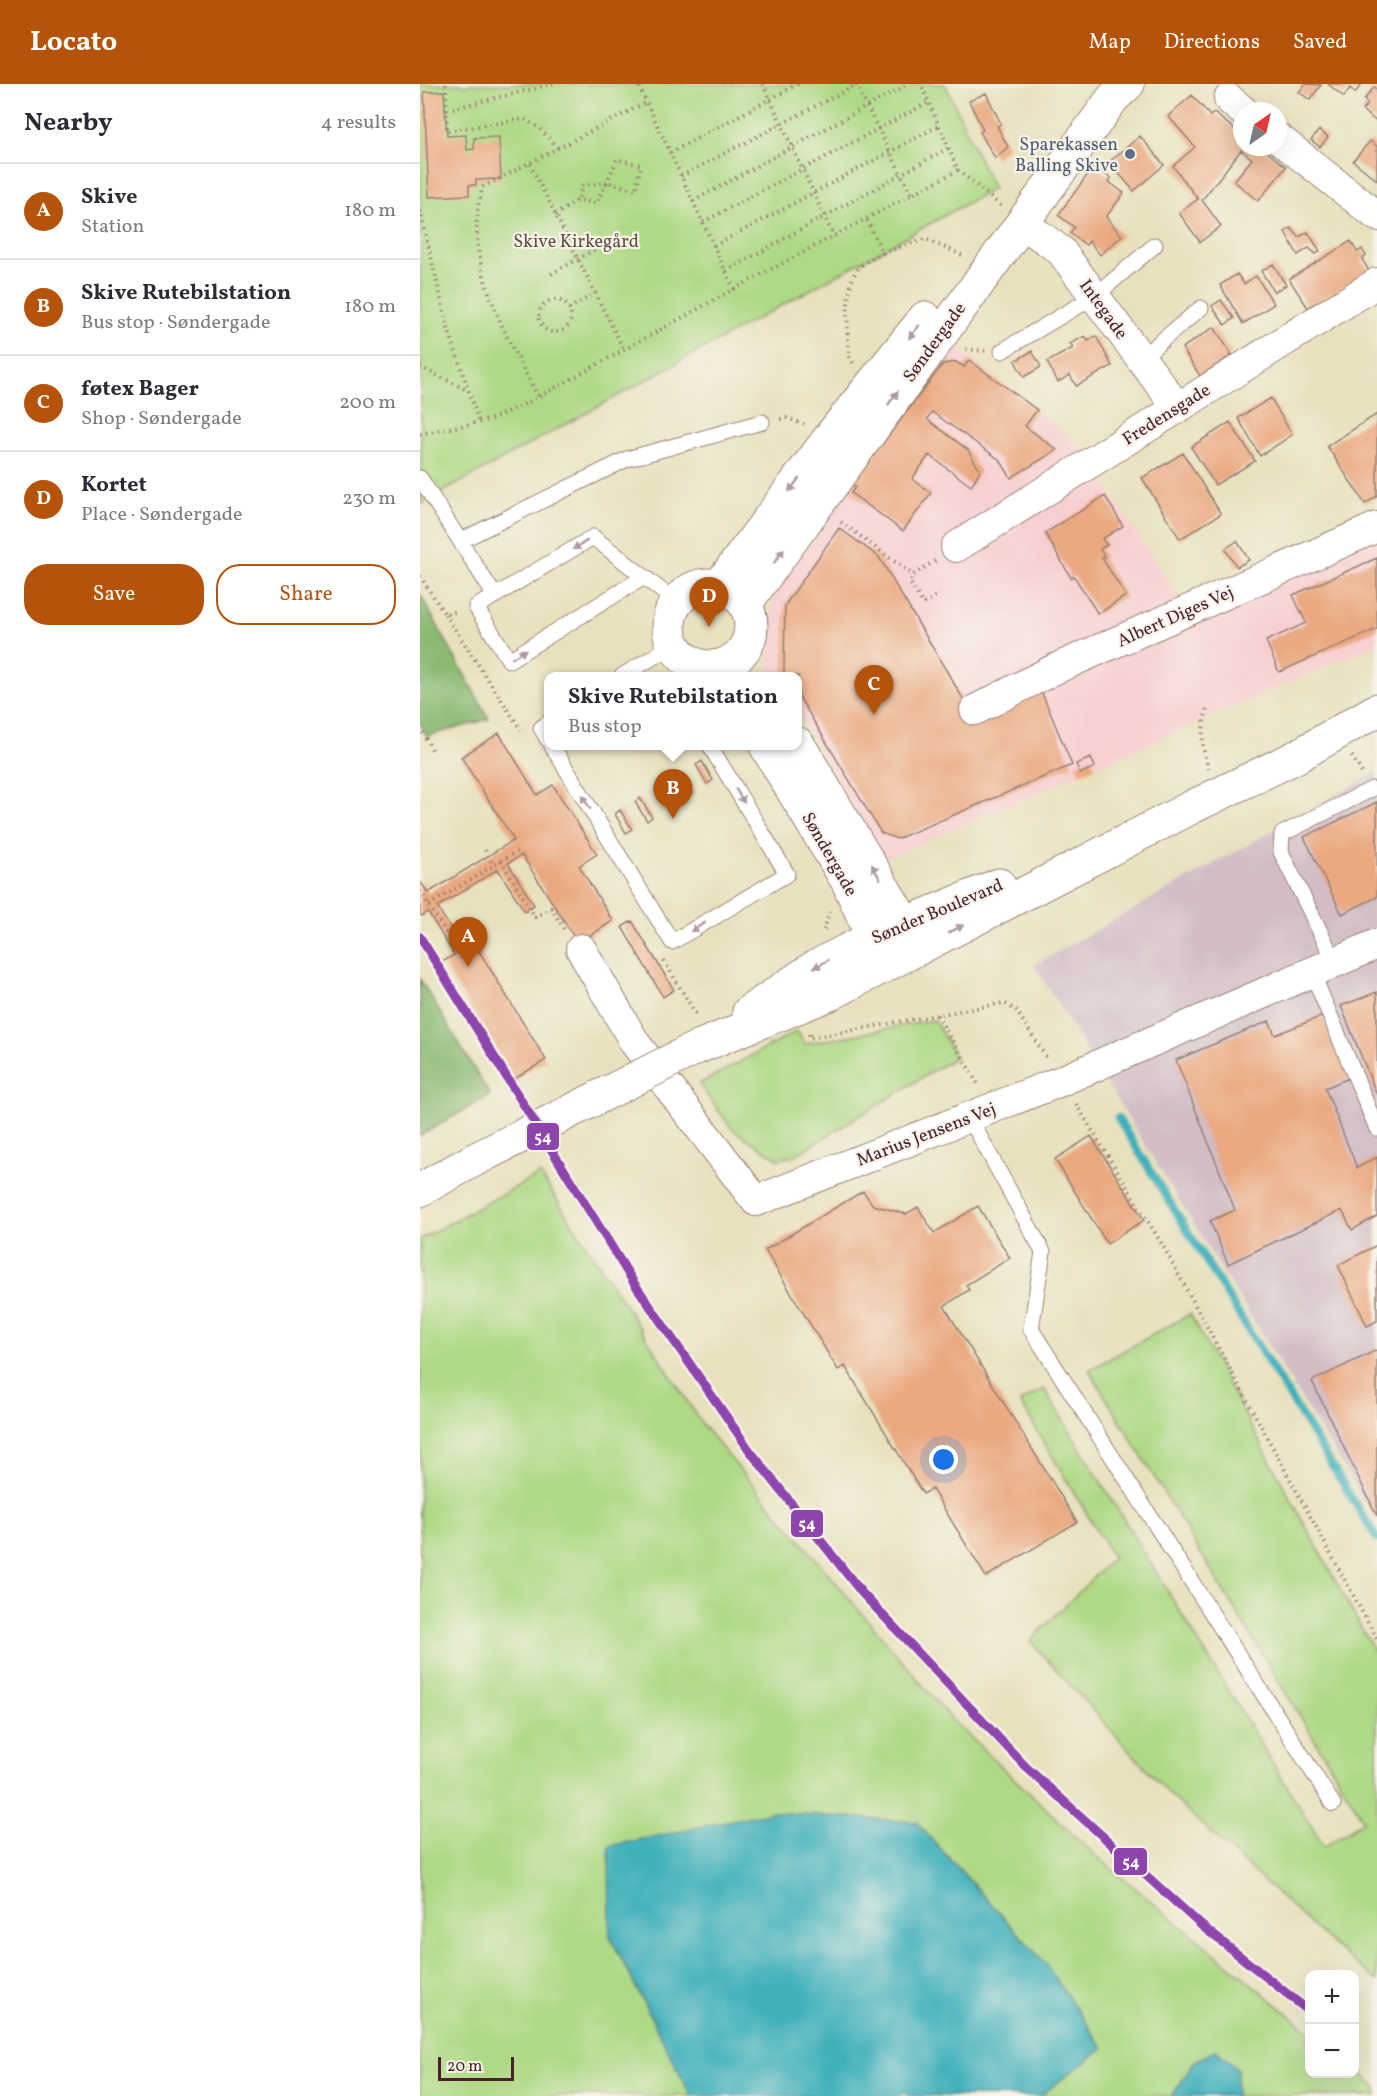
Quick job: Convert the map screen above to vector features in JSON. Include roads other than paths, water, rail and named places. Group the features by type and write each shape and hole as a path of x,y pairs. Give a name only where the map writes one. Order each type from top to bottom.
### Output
{"street":[{"name":"Søndergade","path":"732,595 833,433 971,260 1101,84"},
{"name":"Søndergade","path":"732,595 1021,222 1113,98 1128,84"},
{"path":"1287,145 1377,216"},
{"name":"Integade","path":"1021,222 1061,251 1177,407"},
{"name":"Fredensgade","path":"956,547 1377,283"},
{"name":"Albert Diges Vej","path":"975,710 1055,669 1377,527"},
{"path":"706,585 732,595 750,616 751,629 736,668 704,667 681,660 669,632 669,618 676,602 693,588 706,585"},
{"name":"Sønder Boulevard","path":"1294,758 1377,710"},
{"name":"Sønder Boulevard","path":"420,1190 474,1160 698,1047 815,967 879,951 1294,758 1377,726"},
{"name":"Søndergade","path":"768,750 848,882 879,951"},
{"name":"Søndergade","path":"802,750 912,935"},
{"name":"Marius Jensens Vej","path":"574,941 635,1043 756,1201 1061,1081 1377,944"}],"lane":[{"path":"1002,351 1095,296 1155,245"},
{"path":"1141,358 1201,308"},
{"path":"460,541 627,459 762,422"},
{"path":"420,478 495,596"},
{"path":"644,577 509,660 476,607 593,537 676,602"},
{"path":"637,672 681,660"},
{"path":"554,750 672,942 788,874 712,750"},
{"path":"1372,789 1282,834 1281,852 1324,967 1377,1129"},
{"path":"981,1112 1043,1252 1031,1329 1332,1804"}],"water":[{"path":"771,1812 916,1822 1045,1963 1103,2048 1040,2096 909,2096 905,2093 899,2096 691,2096 610,1936 609,1846"},
{"path":"1216,2050 1237,2069 1236,2096 1172,2096 1194,2062"}],"waterway":[{"path":"1118,1118 1377,1539"}],"place":[{"name":"Sparekassen Balling Skive","path":"1130,154"},
{"name":"Kortet","path":"709,627"},
{"name":"føtex Bager","path":"874,715"},
{"name":"Skive Rutebilstation","path":"673,819"},
{"name":"Skive","path":"468,967"}],"park label":[{"name":"Skive Kirkegård","path":"576,241"}]}
